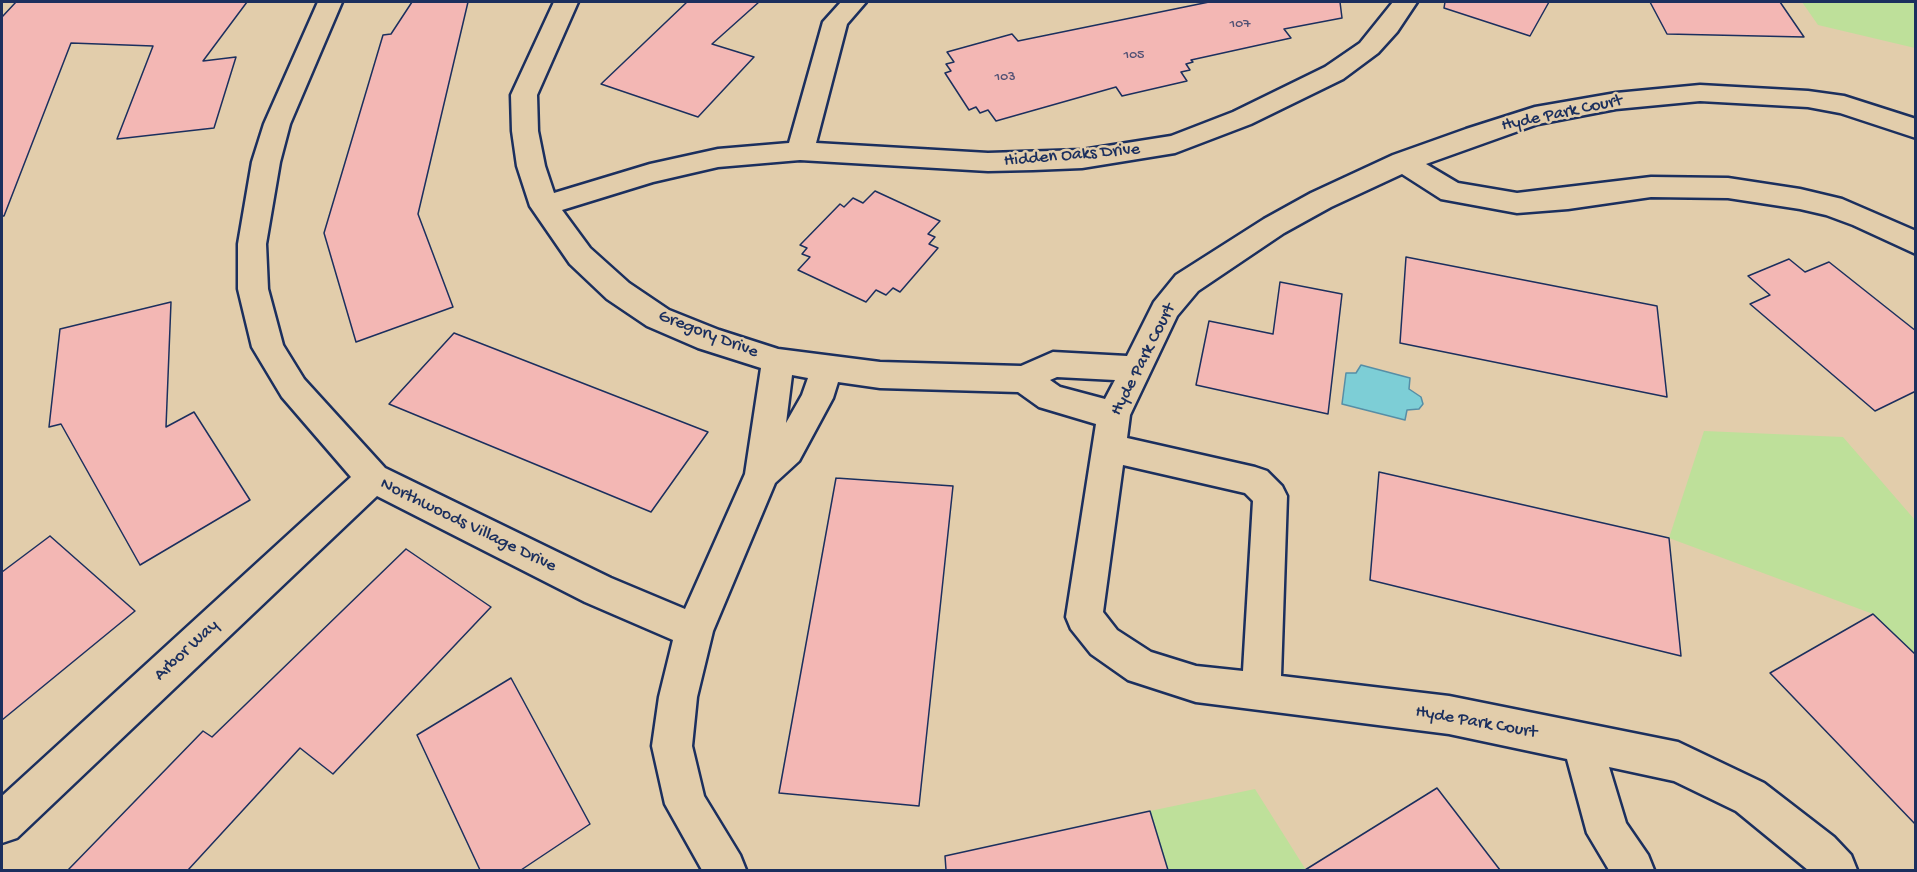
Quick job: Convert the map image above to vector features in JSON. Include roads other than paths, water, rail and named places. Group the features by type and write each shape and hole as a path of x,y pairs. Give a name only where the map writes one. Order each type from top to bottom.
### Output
{"street":[{"name":"Northwoods Village Drive","path":"330,2 278,124 266,162 252,244 253,289 268,347 293,388 373,478 598,590 694,631"},
{"name":"Gregory Drive","path":"566,2 524,95 525,131 531,166 544,206 580,256 618,291 648,311 708,339 778,361 880,375 1025,379 1053,364 1136,369"},
{"path":"800,151 835,22 854,2"},
{"name":"Hidden Oaks Drive","path":"544,206 650,173 718,158 800,151 988,162 1024,161 1082,159 1175,144 1242,118 1334,73 1369,48 1388,27 1405,2"},
{"name":"Hyde Park Court","path":"1836,870 1819,852 1750,797 1678,762 1449,715 1196,684 1141,667 1104,642 1084,617 1114,415 1165,310 1186,283 1312,205 1403,162 1535,116 1616,101 1700,93 1808,99 1844,105 1916,129"},
{"path":"1403,162 1451,192 1517,203 1568,200 1602,192 1651,187 1728,188 1800,199 1853,214 1916,244"},
{"path":"725,870 685,804 672,746 678,697 694,631 762,474 778,361"},
{"path":"762,474 787,451 817,398 827,368"},
{"path":"1025,379 1050,398 1114,415"},
{"path":"1108,448 1255,481 1270,496 1261,693"},
{"name":"Arbor Way","path":"2,823 373,478"},
{"path":"1582,743 1608,833 1633,870"}],"water":[{"path":"1361,365 1410,378 1409,389 1421,397 1423,404 1419,409 1407,410 1405,420 1342,404 1346,373 1356,373"}]}
